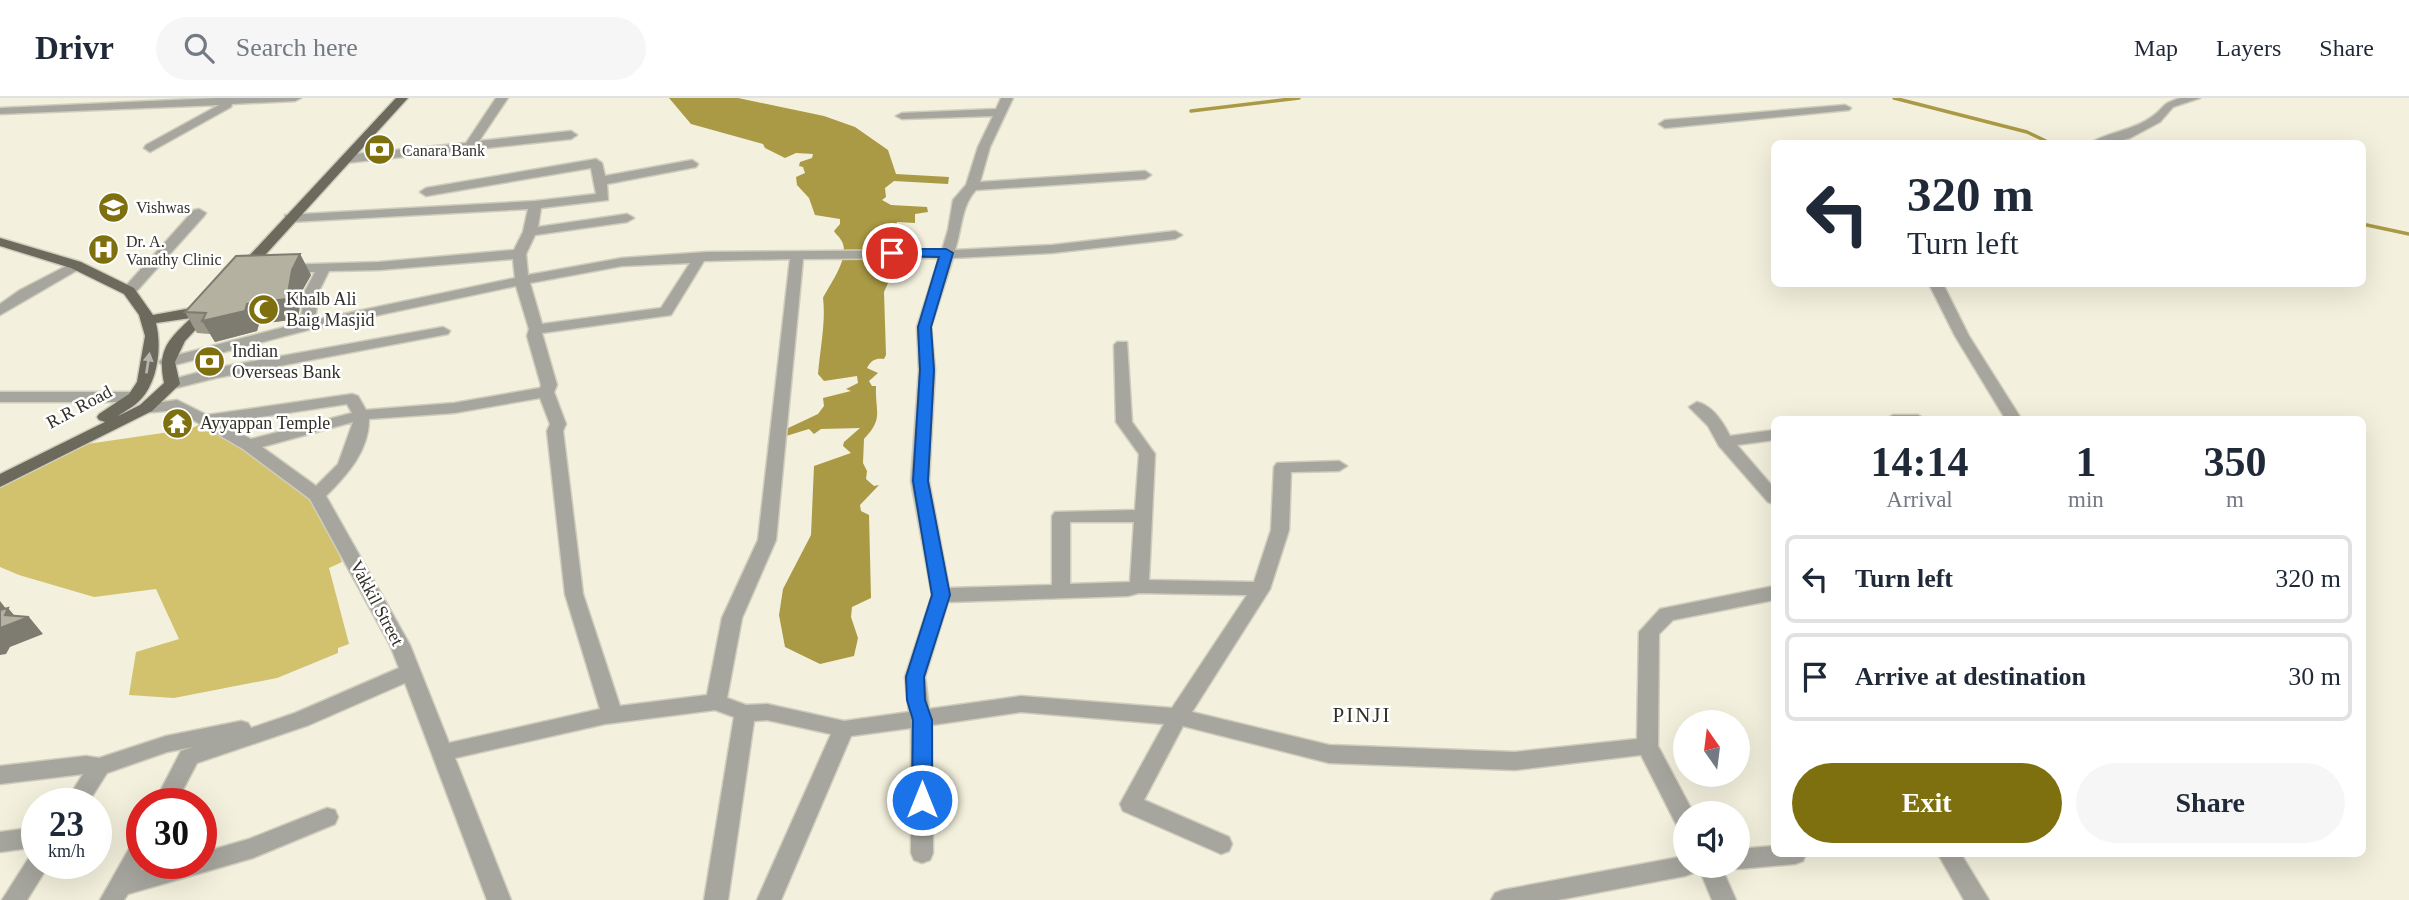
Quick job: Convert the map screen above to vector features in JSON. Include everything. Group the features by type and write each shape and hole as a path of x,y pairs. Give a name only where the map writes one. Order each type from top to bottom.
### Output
{"main road":[{"path":"232,284 258,269 290,218 402,98"},
{"path":"0,242 76,265 130,290"},
{"name":"R.R Road","path":"130,290 148,320 152,335 141,402"},
{"path":"148,320 212,306 178,339 167,362 172,384"},
{"name":"R.R Road","path":"0,481 172,384"},
{"name":"R.R Road","path":"0,469 114,412 141,402"}],"street":[{"path":"0,111 230,103 295,98"},
{"path":"471,144 502,98"},
{"path":"940,98 942,114"},
{"path":"922,853 920,718 915,677 941,595 920,481 927,370 924,327 955,230 959,200 972,186 984,147 1007,98"},
{"path":"2109,140 2126,135 2156,120 2169,105 2194,98"},
{"path":"150,148 230,103"},
{"path":"1665,124 1845,108"},
{"path":"902,116 1000,112"},
{"path":"345,159 571,135"},
{"path":"290,218 535,205 603,197 596,163 426,192"},
{"path":"600,181 692,164"},
{"path":"972,186 1145,175"},
{"path":"535,205 530,232 519,254 522,280 536,329 534,336 549,386 546,392 558,424 555,431 574,594 611,715"},
{"path":"130,290 199,213"},
{"path":"530,232 627,218"},
{"path":"167,362 307,326 522,280 622,262 1052,249 1175,235"},
{"path":"258,269 323,269 519,254"},
{"path":"716,702 732,618 767,540 797,255"},
{"path":"536,329 666,312 696,266 698,258"},
{"path":"0,311 76,265"},
{"path":"307,326 312,291 323,269"},
{"path":"1937,287 1962,337 2011,416"},
{"path":"172,384 215,373 443,331"},
{"path":"1122,345 1124,422 1147,454 1139,586"},
{"path":"249,445 361,415 454,408 546,392"},
{"name":"Vakkil Street","path":"0,397 177,405 249,445 317,495 361,570 400,645 499,900"},
{"path":"204,420 352,399 361,415 361,428 346,466 317,495"},
{"path":"1697,407 1715,423 1726,442 1771,494"},
{"path":"1726,442 1771,435"},
{"path":"1221,845 1130,804 1178,717 1261,589 1280,530 1283,467 1339,466"},
{"path":"1061,591 1061,516 1143,516"},
{"path":"941,595 1128,589 1139,586 1261,589"},
{"path":"1676,801 1647,746 1648,632 1667,614 1771,594"},
{"path":"173,788 189,757 302,719 410,672"},
{"path":"441,753 611,715 716,702 745,713 766,712 844,729 1021,704 1178,717 1329,754 1515,761 1647,746"},
{"path":"716,900 745,713"},
{"path":"0,775 86,765 99,767 166,744 241,729"},
{"path":"769,900 844,729"},
{"path":"86,788 99,767"},
{"path":"116,893 253,848 327,817"},
{"path":"0,842 21,839"},
{"path":"1750,858 1771,856"},
{"path":"1951,857 1977,900"},
{"path":"1503,900 1673,868"},
{"path":"116,893 126,875"},
{"path":"1714,878 1724,900"},
{"path":"14,900 28,879"}],"shaded area":[{"path":"669,98 738,98 824,116 855,127 888,150 896,174 949,177 948,184 894,181 885,188 886,197 882,200 891,205 927,207 928,212 915,214 915,223 897,222 895,231 880,248 893,272 884,292 886,355 884,359 872,361 867,368 878,373 869,381 872,386 876,386 877,415 874,426 864,439 863,463 867,471 866,479 874,486 879,485 860,505 861,511 869,515 871,598 852,607 851,617 858,638 854,656 820,664 785,647 779,615 783,589 811,535 814,466 851,453 843,446 844,442 860,428 821,429 814,434 809,429 786,436 784,430 818,414 824,406 823,398 851,391 846,389 858,383 857,376 824,381 818,374 823,298 844,254 841,240 834,231 840,224 840,219 815,215 809,198 797,185 796,177 805,173 803,167 799,166 800,162 812,158 813,154 796,153 785,158 765,148 763,144 691,124"},
{"path":"205,422 277,471 320,509 342,562 329,568 349,644 338,648 338,653 277,678 174,698 129,695 136,652 179,639 156,589 94,597 0,567 0,485 87,444 190,429"}],"building":[{"path":"300,254 292,270 287,299 247,304 245,311 202,321 206,313 185,312 236,256"},
{"path":"8,608 5,615 29,617 0,628 0,610"}],"waterway":[{"path":"1191,111 1299,98"},
{"path":"1894,98 2027,132 2044,140"},
{"path":"2366,225 2409,234"}],"place":[{"name":"Canara Bank","path":"379,150"},
{"name":"Vishwas","path":"113,207"},
{"name":"Dr. A. Vanathy Clinic","path":"103,250"},
{"name":"Khalb Ali Baig Masjid","path":"263,309"},
{"name":"Indian Overseas Bank","path":"209,361"},
{"name":"Ayyappan Temple","path":"177,423"}],"district":[{"name":"PINJI","path":"1362,715"}],"route":[{"path":"892,253 946,253 924,327 927,370 920,481 941,595 915,677 916,700 922,720 922,800"}]}
